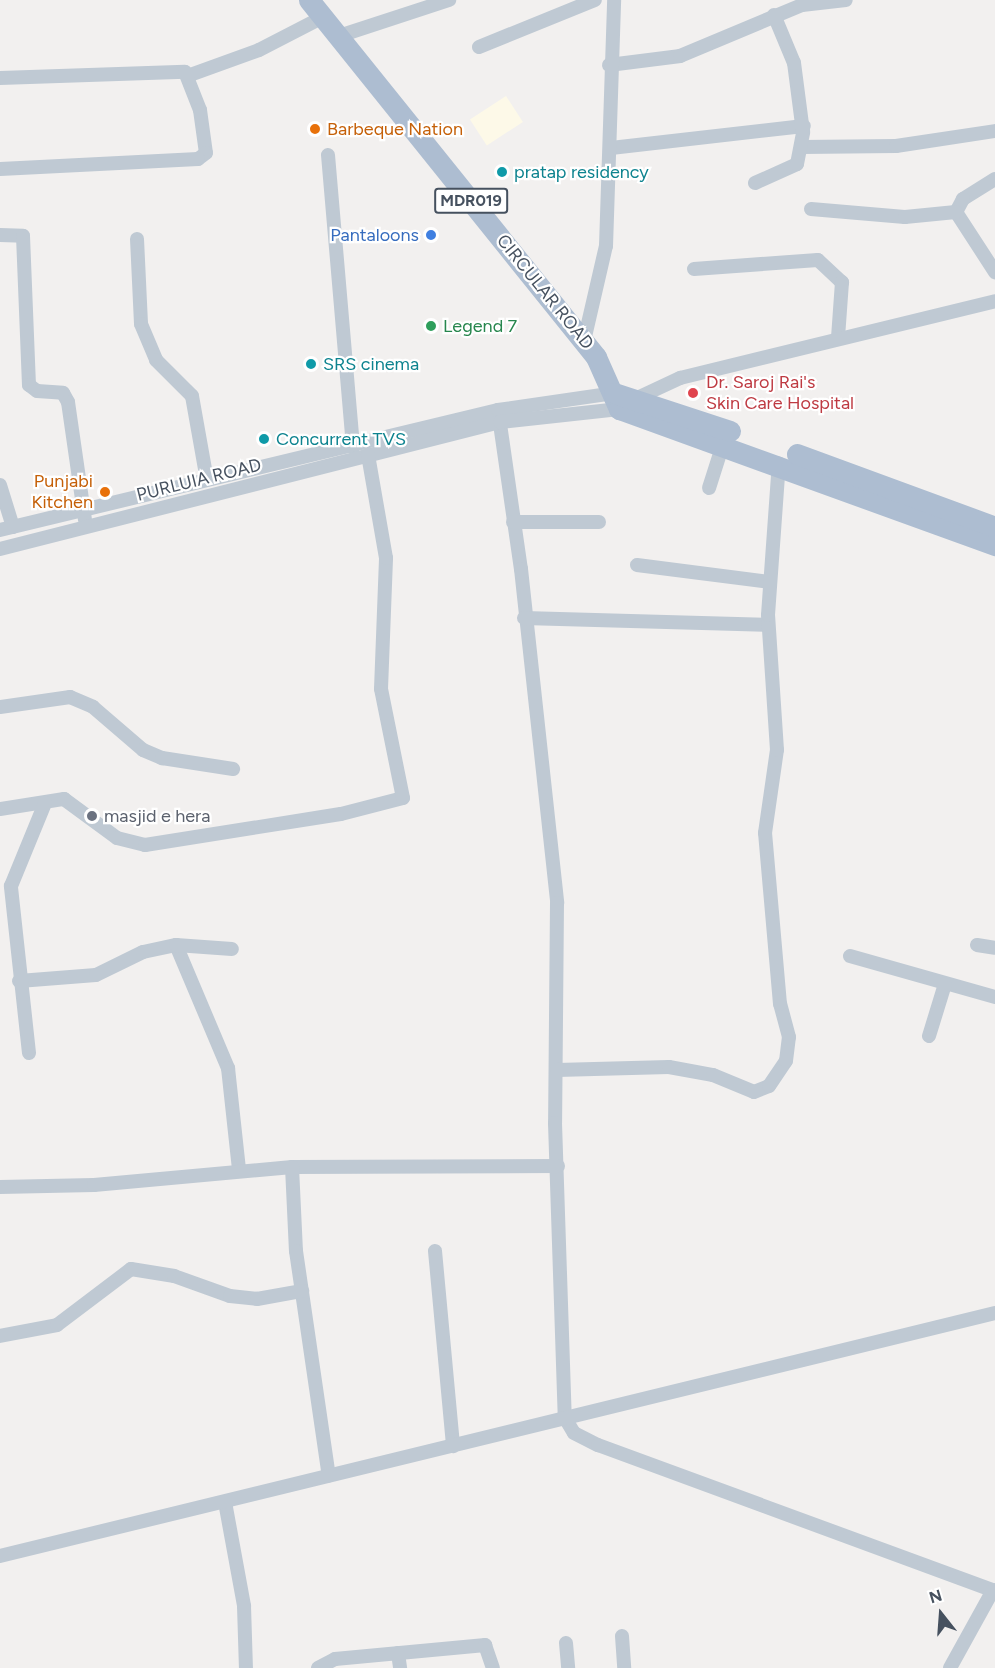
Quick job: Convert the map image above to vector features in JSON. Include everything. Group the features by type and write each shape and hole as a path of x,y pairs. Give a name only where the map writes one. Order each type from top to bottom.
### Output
{"main road":[{"name":"CIRCULAR ROAD","path":"309,0 584,341 623,401"},
{"path":"623,401 723,444 995,545"},
{"path":"623,401 995,527"}],"street":[{"path":"339,36 449,0"},
{"path":"478,47 595,0"},
{"path":"584,341 606,246 611,148 609,65 614,0"},
{"path":"609,65 680,56 774,15 846,0"},
{"path":"755,183 789,170 802,147 804,126 794,63 774,15"},
{"path":"0,78 135,70 190,75 259,50 323,17"},
{"path":"0,169 202,158 206,153 200,110 190,75"},
{"path":"611,148 804,126"},
{"path":"802,147 896,146 995,131"},
{"path":"328,155 353,447"},
{"path":"956,212 963,199 995,179"},
{"path":"811,209 905,217 956,212"},
{"path":"956,212 995,272"},
{"path":"0,236 22,236 29,385 37,391 63,393 68,402 85,528"},
{"path":"137,239 141,324 156,360 192,396 207,480"},
{"path":"694,269 818,260 842,282 838,338"},
{"name":"PURLUIA ROAD","path":"6,528 84,512 207,480 499,416 623,401 680,378 995,300"},
{"path":"499,416 557,903 558,1166 565,1418 574,1433 592,1443 994,1591 950,1668"},
{"name":"PURLUIA ROAD","path":"0,549 368,455 499,416"},
{"path":"709,488 723,444"},
{"path":"0,809 64,799 76,804 117,838 145,845 341,814 403,798 381,689 386,558 368,455"},
{"path":"557,1071 669,1067 713,1075 754,1092 769,1086 786,1061 789,1037 780,1004 765,833 777,750 768,625 769,582 779,463"},
{"path":"0,485 6,528"},
{"path":"513,522 599,522"},
{"path":"637,565 769,582"},
{"path":"524,618 768,625"},
{"path":"0,707 70,697 93,707 143,750 162,758 233,769"},
{"path":"29,1053 19,981 11,886 45,803"},
{"path":"19,981 96,975 143,952 176,945 232,949"},
{"path":"176,945 228,1068 239,1170"},
{"path":"977,945 995,948"},
{"path":"850,956 995,997"},
{"path":"929,1036 945,984"},
{"path":"0,1187 94,1185 239,1170 292,1167 558,1166"},
{"path":"292,1167 302,1291 329,1476"},
{"path":"435,1251 453,1446"},
{"path":"0,1336 57,1325 131,1269 174,1276 230,1296 256,1299 302,1291"},
{"path":"0,1556 995,1313"},
{"path":"225,1502 244,1606 246,1668"},
{"path":"622,1636 624,1668"},
{"path":"566,1643 568,1668"},
{"path":"325,1666 398,1653 485,1645 493,1668"},
{"path":"398,1653 400,1668"}],"shaded area":[{"path":"506,96 523,122 487,145 470,119"}],"place":[{"name":"Barbeque Nation","path":"315,129"},
{"name":"pratap residency","path":"502,172"},
{"name":"Pantaloons","path":"431,235"},
{"name":"Legend 7","path":"431,326"},
{"name":"SRS cinema","path":"311,364"},
{"name":"Dr. Saroj Rai's Skin Care Hospital","path":"693,393"},
{"name":"Concurrent TVS","path":"264,439"},
{"name":"Punjabi Kitchen","path":"105,492"},
{"name":"masjid e hera","path":"92,816"}]}
